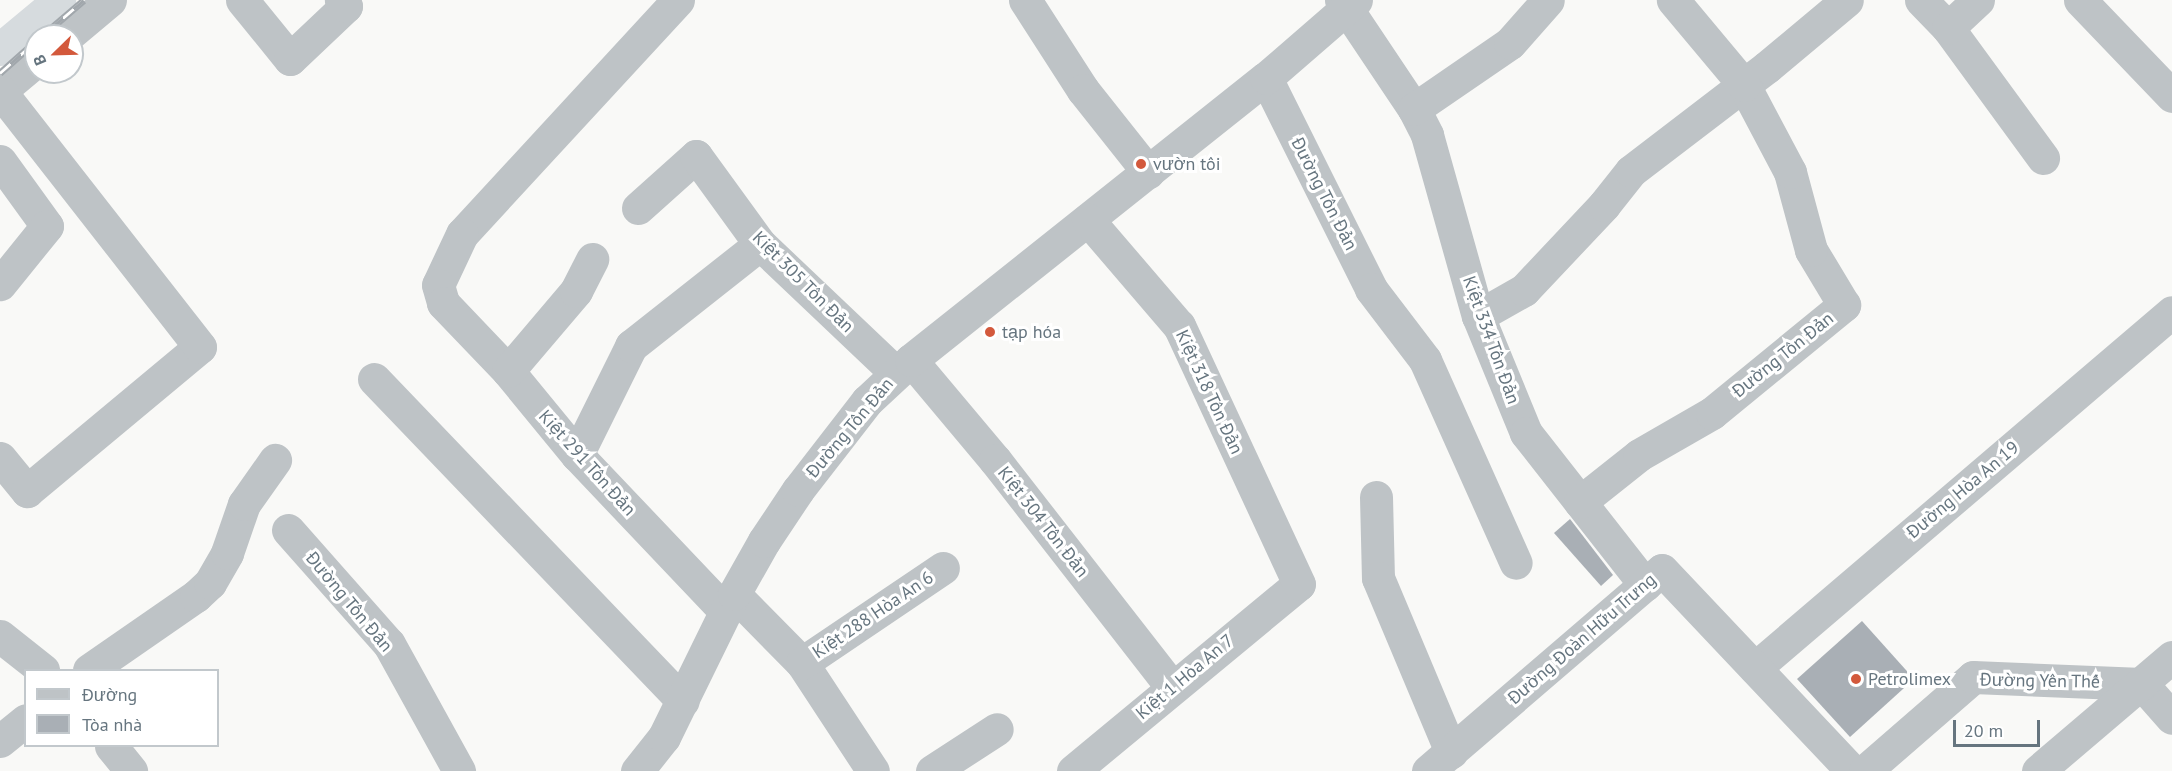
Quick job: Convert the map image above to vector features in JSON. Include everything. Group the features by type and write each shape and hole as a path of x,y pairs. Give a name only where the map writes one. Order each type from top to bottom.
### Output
{"highway":[{"path":"0,49 59,0"}],"street":[{"path":"81,24 110,0"},
{"path":"242,0 290,60 346,6 341,0"},
{"name":"Kiệt 291 Tôn Đản","path":"678,0 462,234 438,285 443,303 508,371 577,455 730,603"},
{"path":"1024,0 1083,90 1148,172"},
{"path":"1414,109 1510,43 1548,0"},
{"path":"1673,0 1744,85"},
{"path":"1478,315 1524,290 1604,205 1631,171 1744,85 1847,0"},
{"path":"1921,0 1948,28 2043,158"},
{"path":"1948,28 1978,0"},
{"path":"2080,0 2172,96"},
{"name":"Đường Tôn Đản","path":"637,771 664,736 730,603 764,541 839,434 904,366 1266,78 1348,3"},
{"name":"Kiệt 334 Tôn Đản","path":"1348,3 1414,109 1436,162 1478,315 1526,434 1645,585"},
{"path":"0,458 27,491 200,347 0,91 24,72"},
{"name":"Đường Tôn Đản","path":"1266,78 1371,289 1425,360 1516,563"},
{"name":"Đường Tôn Đản","path":"1580,502 1639,455 1712,413 1844,305 1811,250 1790,172 1744,85"},
{"name":"Kiệt 305 Tôn Đản","path":"638,208 696,156 760,244 904,366"},
{"path":"0,161 47,226 0,284"},
{"name":"Kiệt 318 Tôn Đản","path":"1088,220 1179,326 1299,584"},
{"path":"577,455 631,346 760,244"},
{"path":"508,371 576,291 592,259"},
{"name":"Đường Hòa An 19","path":"1755,668 2172,312"},
{"name":"Kiệt 304 Tôn Đản","path":"904,366 995,460 1172,687"},
{"path":"374,379 683,701"},
{"path":"90,669 196,596 210,583 227,553 244,504 275,460"},
{"path":"1376,497 1378,578 1440,761"},
{"name":"Đường Tôn Đản","path":"288,530 388,644 459,771"},
{"name":"Kiệt 288 Hòa An 6","path":"802,663 943,568"},
{"name":"Đường Đoàn Hữu Trưng","path":"1440,761 1662,570 1852,771"},
{"name":"Kiệt 1 Hòa An 7","path":"1073,771 1299,584"},
{"name":"Kiệt 288 Hòa An 6","path":"730,603 802,663 873,771"},
{"path":"0,636 42,669"},
{"path":"2038,771 2172,657"},
{"name":"Đường Yên Thế","path":"1865,771 1973,677 2142,684"},
{"path":"2142,684 2172,718"},
{"path":"0,741 24,722"},
{"path":"932,771 997,729"},
{"path":"112,747 131,771"}],"building":[{"path":"1570,519 1613,575 1601,586 1554,533"},
{"name":"Petrolimex","path":"1862,621 1914,679 1850,737 1797,679"}],"railway":[{"path":"56,24 84,0"},
{"path":"0,73 24,52"}],"place":[{"name":"vườn tôi","path":"1141,164"},
{"name":"tạp hóa","path":"990,332"},
{"name":"Petrolimex","path":"1856,679"}]}
